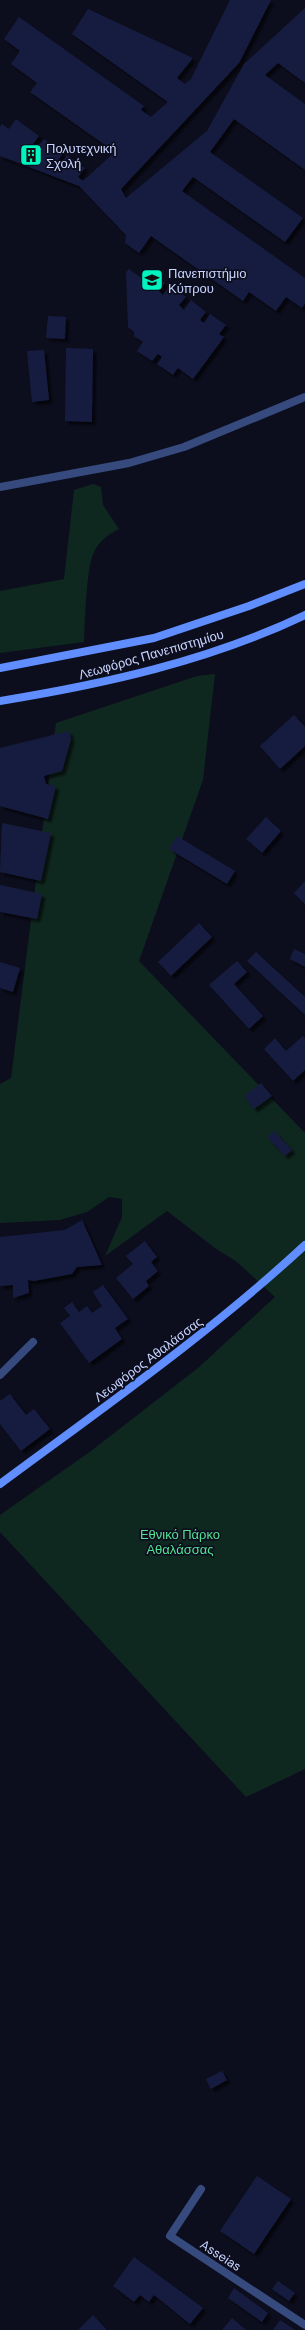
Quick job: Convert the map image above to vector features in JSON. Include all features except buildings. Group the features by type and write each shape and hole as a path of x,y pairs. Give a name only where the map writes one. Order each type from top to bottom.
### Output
{"main road":[{"name":"Λεωφόρος Πανεπιστημίου","path":"0,668 154,638 249,606 305,584"},
{"name":"Λεωφόρος Πανεπιστημίου","path":"0,701 98,684 168,665 236,643 305,615"},
{"name":"Λεωφόρος Αθαλάσσας","path":"0,1484 217,1322 252,1294 305,1245"}],"street":[{"path":"0,487 129,463 184,447 305,397"},
{"path":"0,1375 33,1342"},
{"name":"Asseias","path":"201,2189 170,2236 305,2325"}],"green space":[{"path":"93,484 101,487 103,505 119,529 101,541 91,560 86,596 84,642 0,653 0,591 64,579 74,490"},
{"name":"Εθνικό Πάρκο Αθαλάσσας","path":"215,674 203,780 139,961 305,1133 305,1769 246,1797 0,1532 0,1515 91,1451 198,1368 275,1297 237,1262 215,1248 167,1211 105,1256 122,1217 122,1199 109,1197 87,1212 60,1220 0,1223 0,1084 11,1078 56,723 197,676"}],"place":[{"name":"Πολυτεχνική Σχολή","path":"31,155"},
{"name":"Πανεπιστήμιο Κύπρου","path":"152,280"}]}
